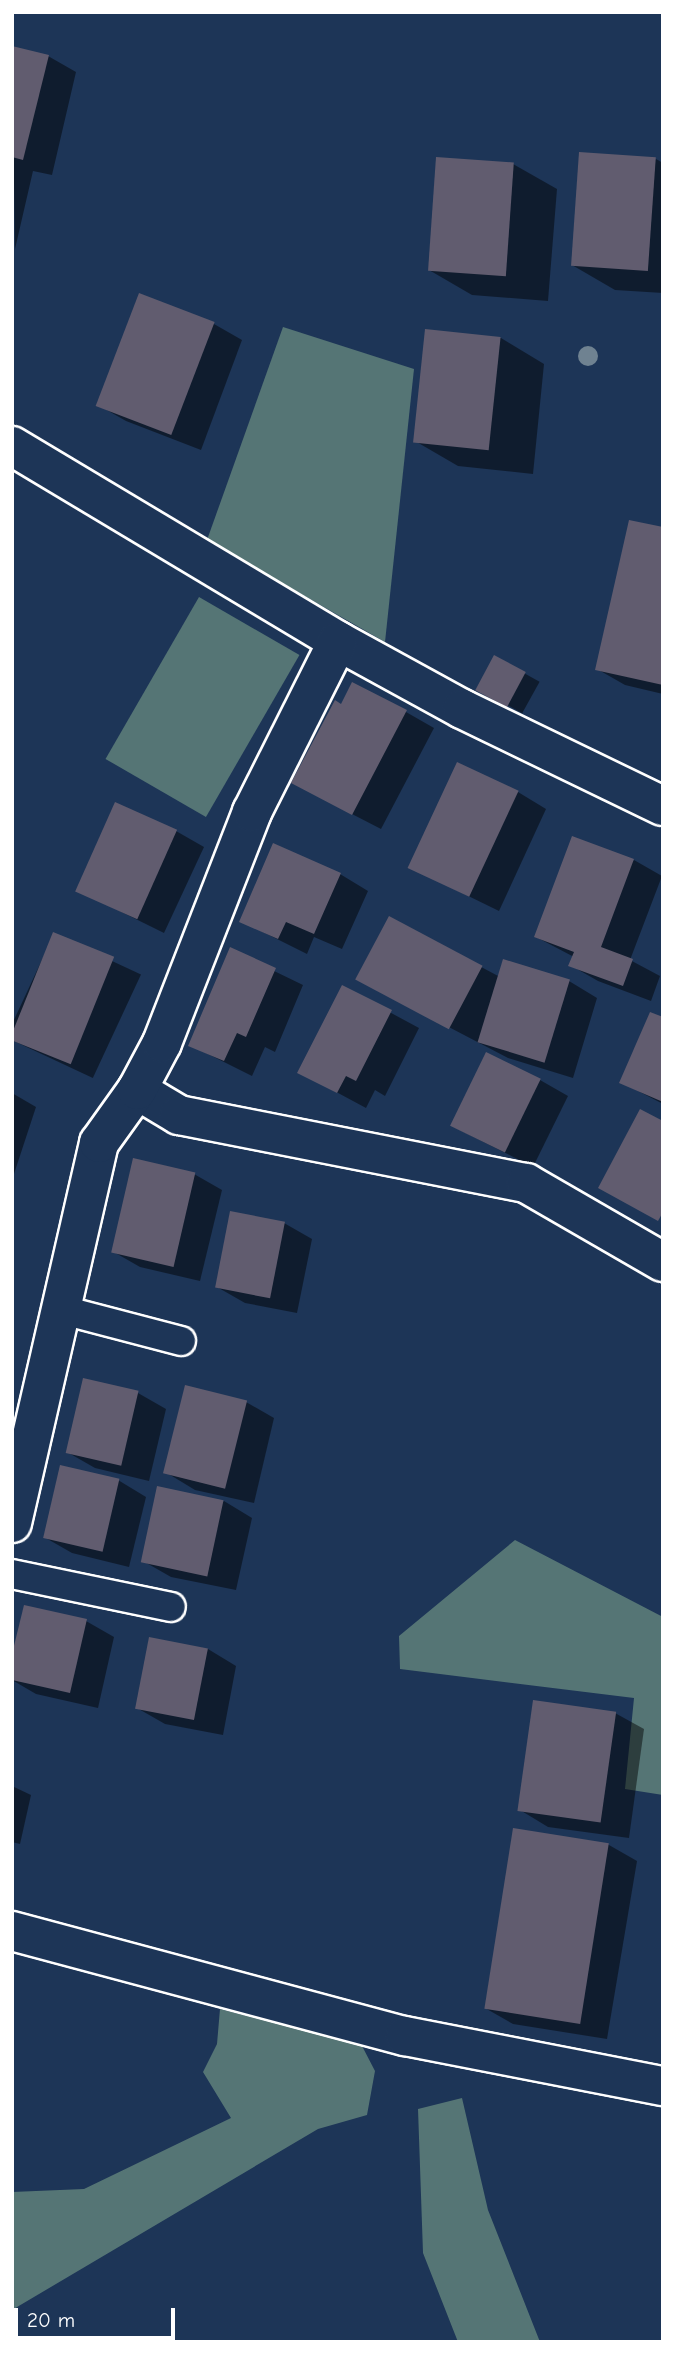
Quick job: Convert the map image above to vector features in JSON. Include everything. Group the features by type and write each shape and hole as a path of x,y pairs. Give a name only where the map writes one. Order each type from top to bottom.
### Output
{"street":[{"path":"12,446 338,641 462,709 663,806"},
{"path":"12,1523 99,1143 137,1090 162,1043 252,812 338,641"},
{"path":"137,1090 179,1115 526,1183 663,1262"},
{"path":"12,1931 405,2036 663,2086"}],"lane":[{"path":"59,1309 181,1341"},
{"path":"12,1574 171,1606"}],"green space":[{"path":"283,327 414,369 385,642 207,540"},
{"path":"199,597 299,655 206,817 105,759"},
{"path":"515,1540 663,1617 663,1795 625,1789 634,1698 400,1669 399,1636"},
{"path":"220,2009 361,2044 375,2071 367,2115 318,2129 12,2310 12,2192 84,2189 231,2118 203,2072 217,2044"},
{"path":"462,2098 488,2210 540,2342 458,2342 423,2253 418,2109"}],"building":[{"path":"12,46 49,55 23,160 12,157"},
{"path":"579,152 656,157 648,271 571,266"},
{"path":"436,157 514,162 506,276 428,271"},
{"path":"139,293 215,322 171,435 96,406"},
{"path":"425,329 501,337 489,450 413,442"},
{"path":"629,520 663,527 663,685 595,670"},
{"path":"494,655 526,672 507,707 475,690"},
{"path":"352,682 407,710 352,815 291,783 335,700 341,704"},
{"path":"457,762 519,791 469,897 408,868"},
{"path":"115,802 177,830 137,919 75,892"},
{"path":"572,836 634,859 601,947 633,959 623,986 568,966 574,952 534,937"},
{"path":"273,843 341,873 314,934 286,922 278,939 239,922"},
{"path":"389,916 483,966 449,1029 355,980"},
{"path":"53,932 114,957 71,1064 12,1041 12,1033"},
{"path":"230,947 276,968 246,1037 237,1033 224,1061 188,1046"},
{"path":"503,959 570,979 545,1063 478,1042"},
{"path":"342,985 392,1010 356,1081 346,1076 337,1093 297,1073"},
{"path":"650,1012 663,1017 663,1102 619,1083"},
{"path":"486,1052 541,1079 505,1152 450,1126"},
{"path":"640,1109 663,1121 663,1212 658,1221 598,1188"},
{"path":"133,1158 195,1172 174,1267 111,1253"},
{"path":"230,1211 285,1222 270,1298 215,1288"},
{"path":"83,1378 139,1391 121,1466 66,1453"},
{"path":"185,1385 247,1400 225,1489 163,1473"},
{"path":"60,1465 119,1479 103,1552 43,1538"},
{"path":"157,1486 224,1500 207,1576 141,1562"},
{"path":"24,1605 87,1619 70,1693 12,1680 12,1654"},
{"path":"149,1637 208,1648 194,1720 135,1709"},
{"path":"533,1700 616,1712 601,1823 517,1811"},
{"path":"513,1828 609,1843 580,2024 484,2009"}]}
